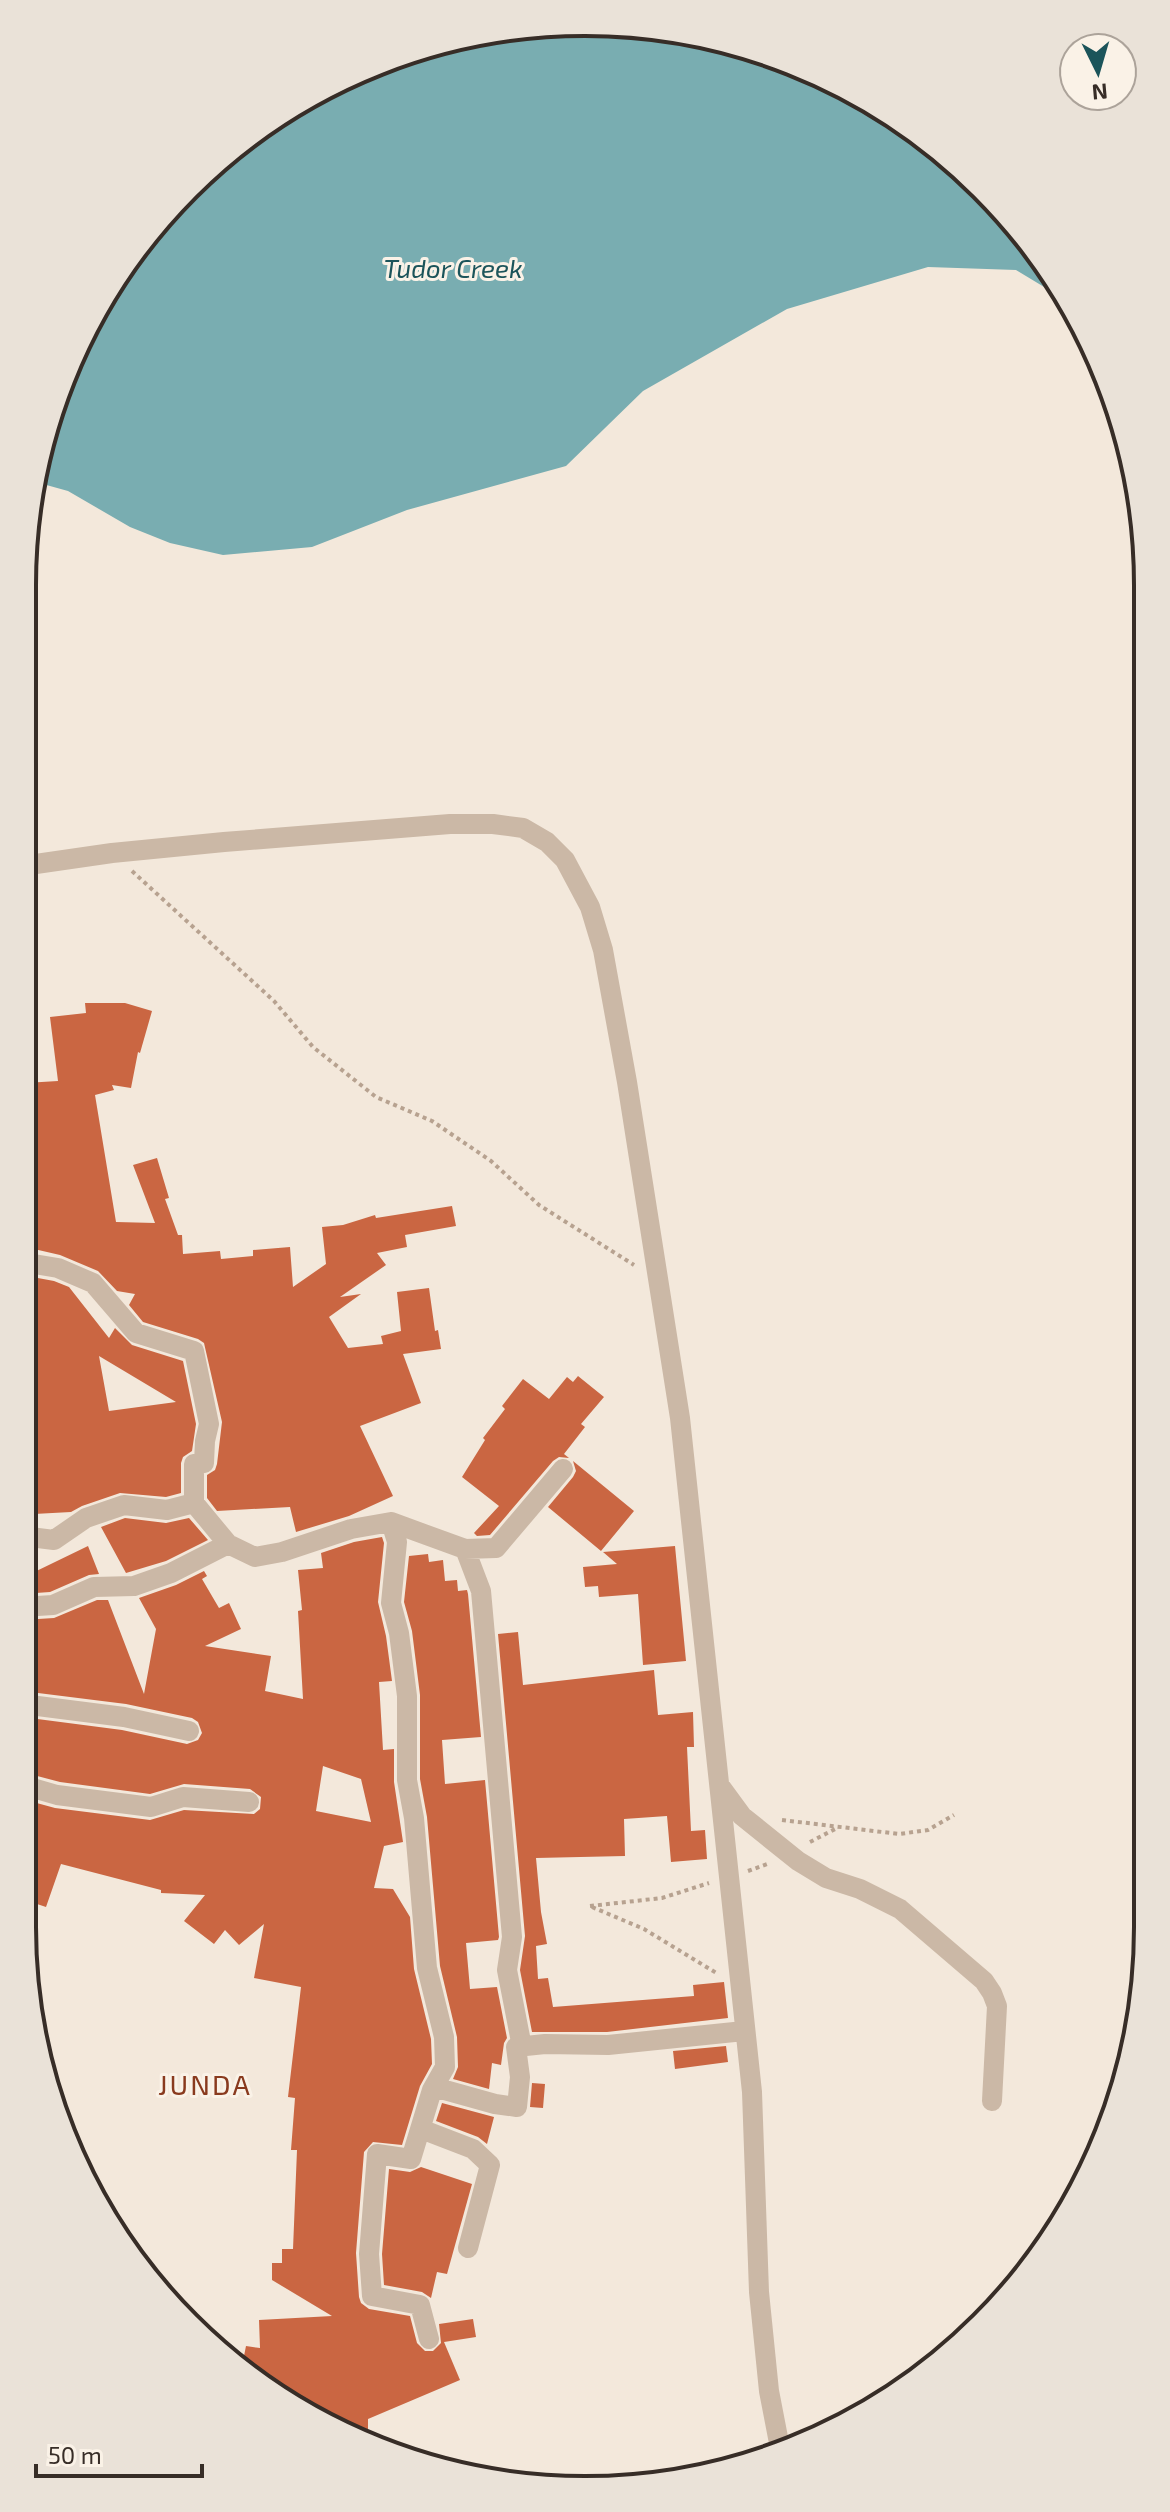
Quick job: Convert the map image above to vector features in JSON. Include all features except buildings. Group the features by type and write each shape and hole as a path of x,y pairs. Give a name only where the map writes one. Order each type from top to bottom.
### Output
{"street":[{"path":"36,864 112,853 450,824 523,828 547,842 565,860 590,907 603,950 672,1357 752,2092 759,2292 769,2391 779,2440"},
{"path":"36,1264 58,1268 93,1283 136,1333 194,1351 209,1424 204,1463 194,1464 194,1503 228,1544 255,1557 282,1552 351,1529 391,1522 465,1549 496,1548 563,1469"},
{"path":"36,1538 54,1540 86,1518 124,1505 167,1510 194,1503"},
{"path":"391,1522 397,1542 391,1603 399,1633 407,1696 407,1780 414,1818 427,1968 444,2037 445,2067 434,2087 411,2159 377,2154 369,2254 372,2296 420,2305 429,2339"},
{"path":"36,1606 53,1605 94,1587 134,1586 171,1573 228,1544"},
{"path":"465,1549 481,1591 512,1937 507,1970 522,2047"},
{"path":"36,1706 124,1717 189,1731"},
{"path":"718,1783 742,1816 798,1861 826,1878 860,1889 900,1909 984,1981 997,2006 992,2101"},
{"path":"36,1789 57,1795 151,1807 183,1797 249,1802"},
{"path":"434,2087 517,2107 520,2077 516,2047 608,2045 744,2031"},
{"path":"421,2129 473,2149 490,2165 468,2248"}],"path":[{"path":"112,853 264,991 313,1047 376,1097 432,1121 491,1161 539,1205 659,1280"},
{"path":"775,1818 899,1834 928,1830 954,1815"},
{"path":"590,1906 644,1929 720,1975 740,1992"}],"water":[{"name":"Tudor Creek","path":"549,37 621,37 727,55 795,78 860,110 919,149 947,172 998,223 1046,288 1016,270 928,267 787,309 643,391 566,466 407,510 312,547 223,555 170,543 130,527 68,491 46,485 55,443 78,375 110,310 149,251 172,223 251,149 311,110 342,93 409,65 478,47"}],"district":[{"name":"JUNDA","path":"205,2085"}]}
